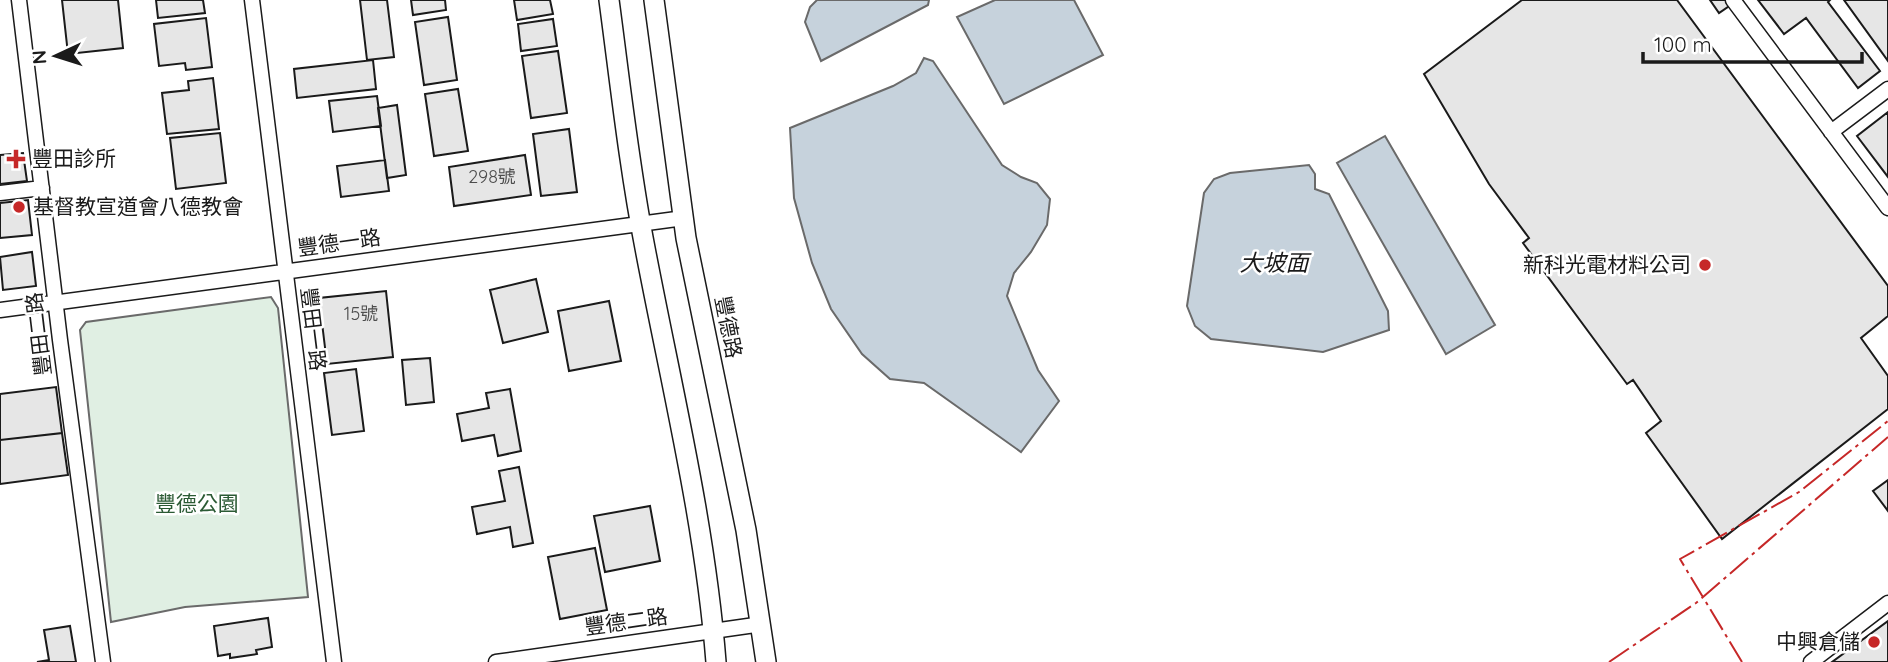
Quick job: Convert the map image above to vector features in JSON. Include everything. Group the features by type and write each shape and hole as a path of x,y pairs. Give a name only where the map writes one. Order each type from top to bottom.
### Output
{"main road":[{"path":"608,0 641,224 695,498 714,629 716,662"},
{"name":"豐德路","path":"654,0 684,218 746,530 766,662"},
{"path":"763,633 773,662"}],"street":[{"name":"豐田二路","path":"19,0 103,662"},
{"name":"豐田一路","path":"252,0 334,662"},
{"path":"1733,0 1888,208"},
{"path":"1831,132 1888,89"},
{"path":"0,193 42,188"},
{"name":"豐德一路","path":"0,310 684,218"},
{"path":"1811,662 1888,603"},
{"name":"豐德二路","path":"496,662 714,629 763,633"}],"green space":[{"name":"豐德公園","path":"271,297 278,308 308,597 185,607 111,622 80,330 86,322"}],"water":[{"path":"817,0 929,0 928,5 821,61 805,22 810,7"},
{"path":"995,0 1074,0 1103,55 1004,104 957,17"},
{"path":"924,58 933,61 1002,165 1037,183 1050,199 1047,225 1031,252 1014,273 1007,296 1038,370 1059,401 1021,452 924,383 890,379 862,354 831,309 812,263 794,198 790,128 893,86 916,73"},
{"path":"1385,136 1495,325 1446,354 1337,163"},
{"name":"大坡面","path":"1309,165 1315,174 1315,189 1329,194 1388,311 1389,330 1323,352 1211,339 1195,326 1187,306 1204,193 1214,179 1230,173"}],"building":[{"path":"62,0 118,0 123,48 68,54"},
{"path":"156,0 203,0 205,13 158,18"},
{"path":"360,0 387,0 394,57 367,60"},
{"path":"411,0 445,0 446,10 413,15"},
{"path":"514,0 550,0 553,14 517,20"},
{"name":"新科光電材料公司","path":"1522,0 1677,0 1888,286 1888,316 1861,338 1888,376 1888,409 1722,539 1646,433 1661,421 1633,380 1627,384 1523,243 1529,238 1489,184 1424,74"},
{"path":"1710,0 1738,0 1719,13"},
{"path":"1758,0 1830,0 1828,2 1880,71 1858,88 1806,18 1784,34"},
{"path":"1844,0 1888,0 1888,61"},
{"path":"448,17 457,80 424,85 415,22"},
{"path":"206,18 212,67 186,70 185,63 159,66 154,24"},
{"path":"553,19 557,46 521,51 518,24"},
{"path":"558,51 567,113 531,118 522,56"},
{"path":"373,60 376,89 297,98 294,69"},
{"path":"213,78 219,129 167,134 162,93 189,90 188,81"},
{"path":"458,89 468,151 434,156 425,94"},
{"path":"377,96 381,126 333,132 329,101"},
{"path":"397,105 406,175 387,178 378,108"},
{"path":"1888,112 1888,177 1857,136"},
{"path":"569,129 577,192 541,196 533,134"},
{"path":"220,133 226,183 176,189 170,138"},
{"path":"23,153 27,181 0,184 0,155"},
{"path":"525,155 531,195 454,206 449,167"},
{"path":"385,160 389,191 341,197 337,166"},
{"path":"28,200 32,235 0,238 0,203"},
{"path":"32,252 36,286 3,290 0,257"},
{"path":"536,279 548,332 503,343 490,290"},
{"path":"386,291 393,357 327,364 319,298"},
{"path":"609,301 621,361 569,371 558,311"},
{"path":"430,358 434,402 406,405 402,360"},
{"path":"356,369 364,431 332,435 324,373"},
{"path":"56,387 62,433 0,440 0,394"},
{"path":"510,389 521,451 498,456 494,435 462,441 457,414 489,408 486,393"},
{"path":"62,433 68,475 0,484 0,440"},
{"path":"519,467 533,543 513,547 510,527 477,534 472,507 505,501 499,471"},
{"path":"1888,480 1888,511 1873,491"},
{"path":"650,506 660,561 605,572 594,516"},
{"path":"595,548 607,610 560,619 548,557"},
{"path":"268,618 272,647 256,650 257,654 230,658 230,654 218,656 214,626"},
{"name":"中興倉儲","path":"1888,621 1888,662 1832,662"},
{"path":"70,626 76,662 37,662 49,660 44,630"}],"power":[{"path":"1742,662 1680,559 1799,492 1888,421"},
{"path":"1609,662 1696,603 1888,437"}],"place":[{"name":"豐田診所","path":"16,159"},
{"name":"基督教宣道會八德教會","path":"19,207"},
{"name":"新科光電材料公司","path":"1705,265"},
{"name":"中興倉儲","path":"1874,642"}]}
